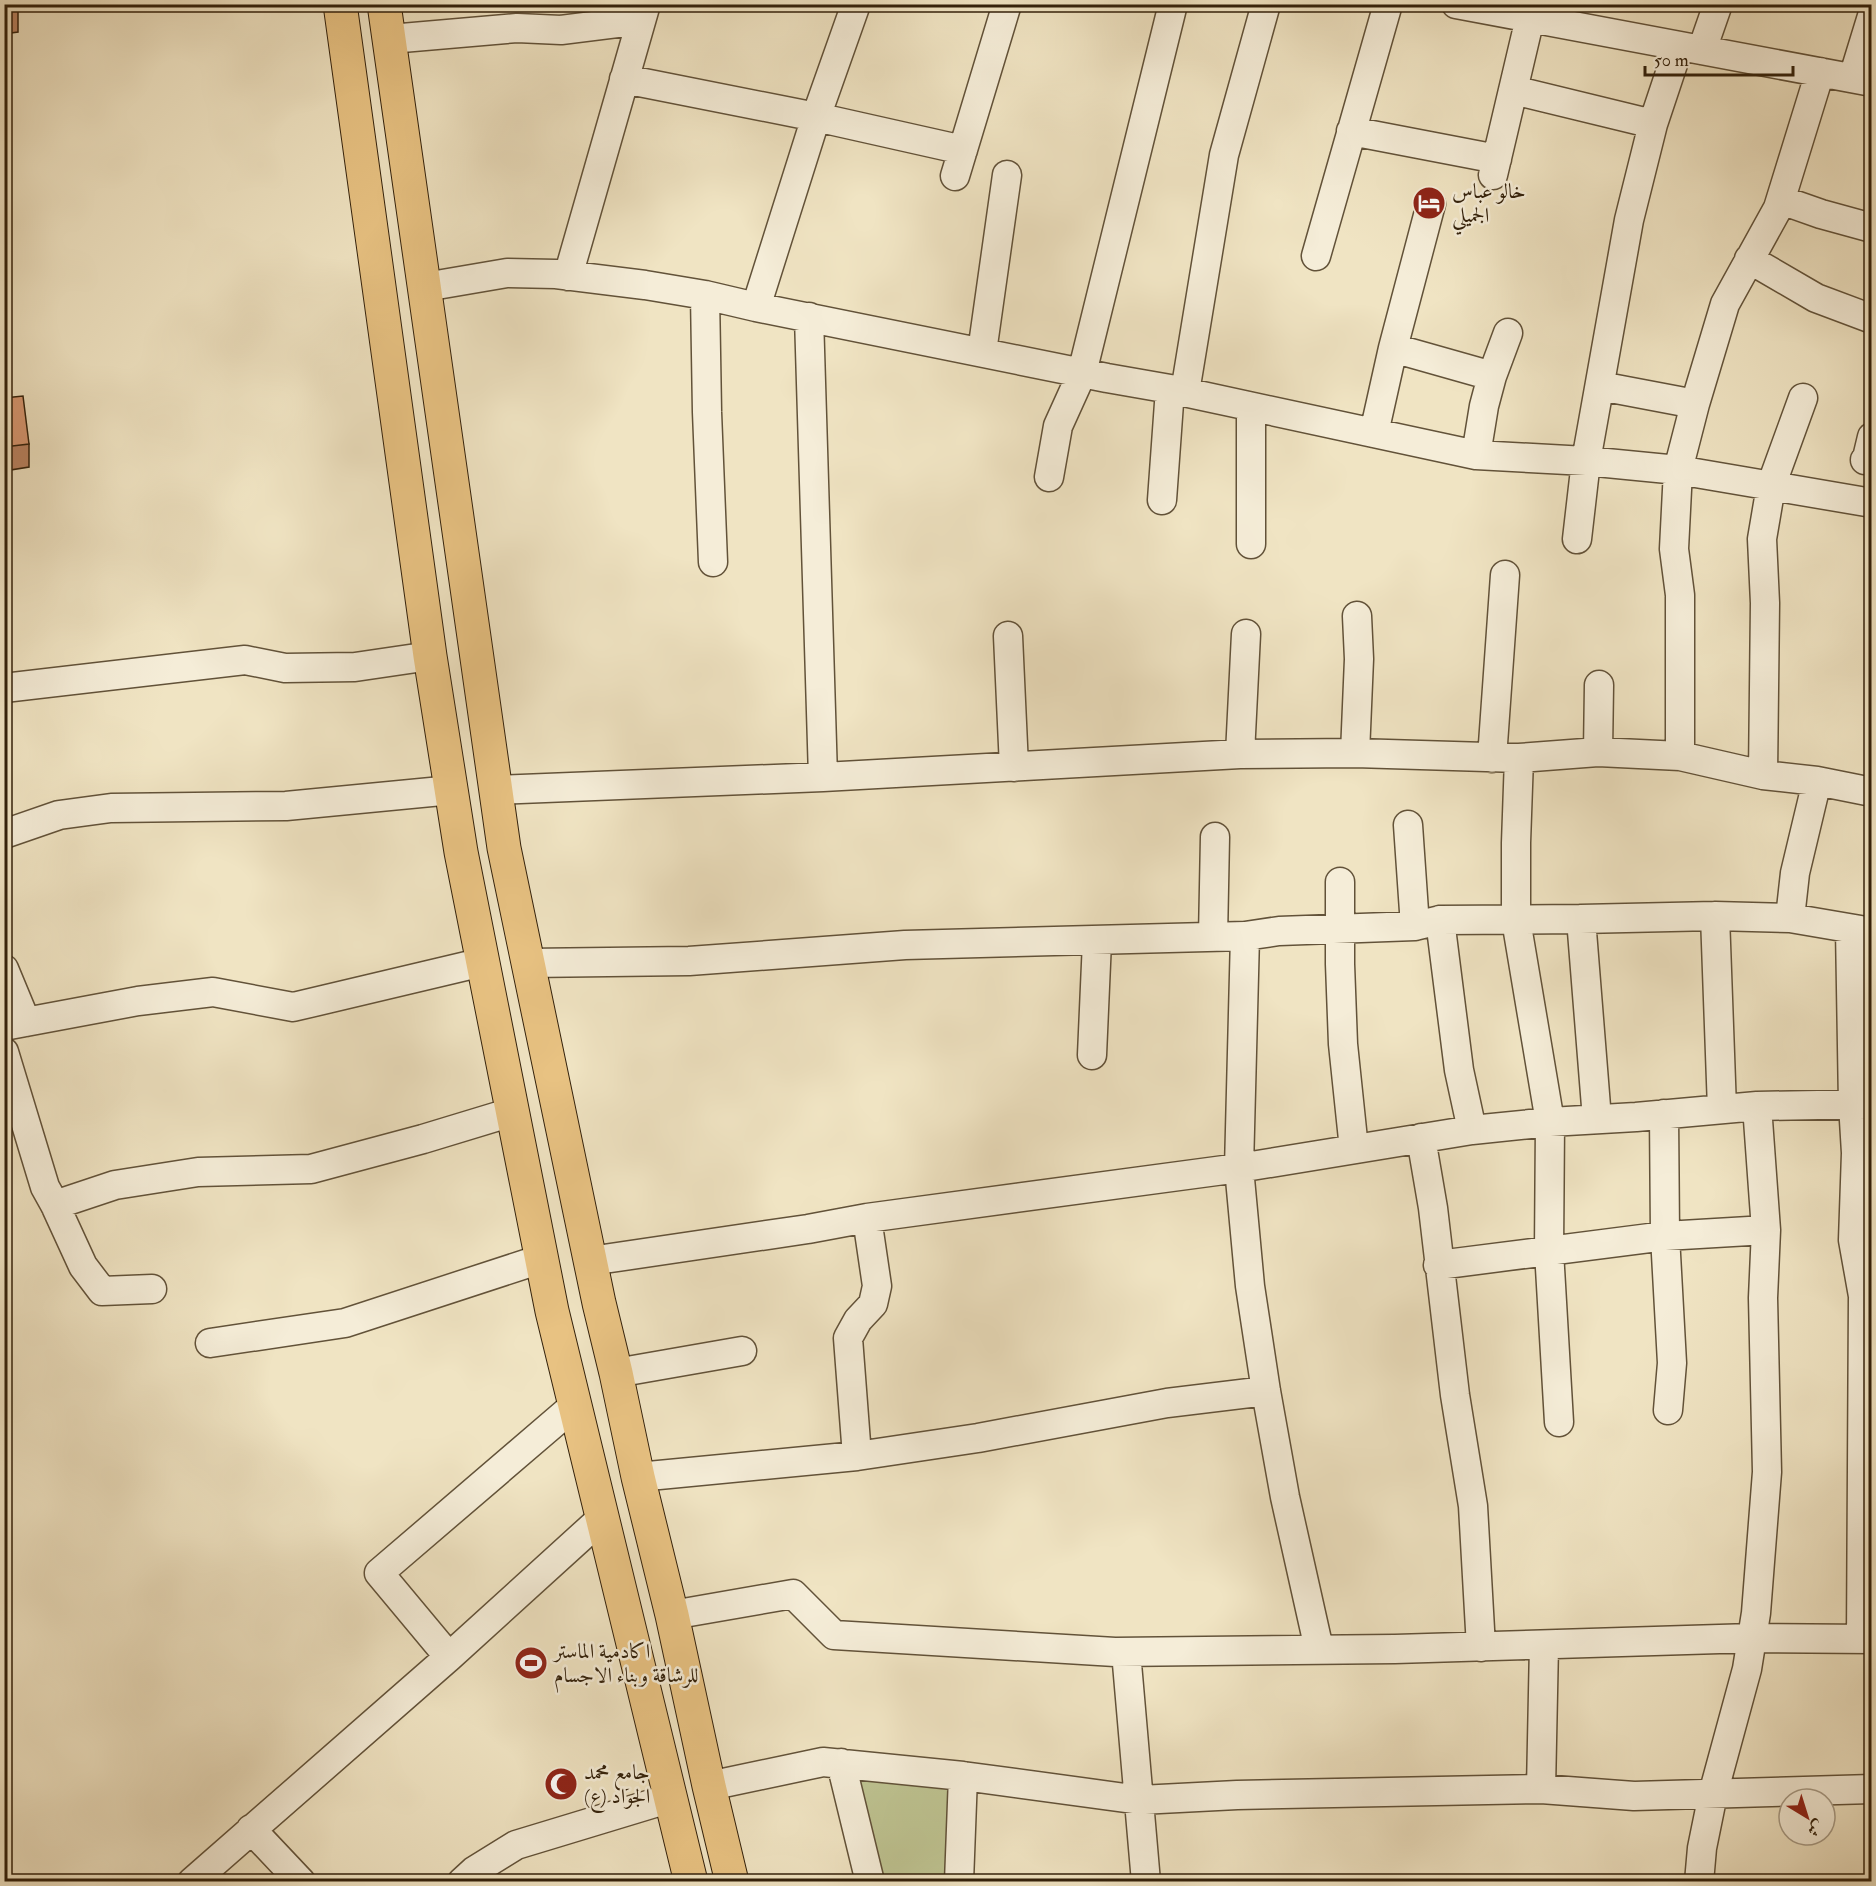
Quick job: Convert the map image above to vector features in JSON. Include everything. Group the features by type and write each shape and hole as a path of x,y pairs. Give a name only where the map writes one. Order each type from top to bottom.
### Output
{"main road":[{"path":"340,4 430,656 461,852 552,1311 691,1881"},
{"path":"384,4 504,848 590,1261 732,1881"},
{"path":"602,1518 646,1510"},
{"path":"671,1798 709,1786"}],"street":[{"path":"756,307 816,117 856,4"},
{"path":"624,79 816,117 959,163 1007,4"},
{"path":"1049,477 1058,426 1082,373 1173,4"},
{"path":"1162,500 1177,391 1224,155 1266,4"},
{"path":"1316,256 1388,4"},
{"path":"1456,4 1530,18 1591,17 1690,48 1862,80 1872,16"},
{"path":"1577,539 1586,461 1629,220 1653,123 1690,48 1718,4"},
{"path":"390,39 517,16 561,30 643,12 568,276"},
{"path":"1352,131 1495,167 1530,18"},
{"path":"1680,756 1680,595 1674,549 1678,470 1725,304 1778,208 1820,72"},
{"path":"1513,90 1653,123"},
{"path":"982,352 1007,175"},
{"path":"1781,200 1872,228"},
{"path":"1374,433 1431,204"},
{"path":"1749,259 1816,298 1872,319"},
{"path":"425,287 507,273 568,276 645,285 705,295 1177,391 1476,455 1586,461 1678,470 1872,503"},
{"path":"705,295 713,562"},
{"path":"809,317 823,777"},
{"path":"1476,455 1480,423 1492,376 1508,333"},
{"path":"1394,348 1492,376"},
{"path":"1600,386 1695,404"},
{"path":"1763,775 1765,603 1762,539 1771,486 1803,398"},
{"path":"1251,407 1251,544"},
{"path":"1505,574 1505,758 1516,843 1516,920 1550,1122 1549,1251 1559,1422"},
{"path":"1355,753 1359,659 1358,616"},
{"path":"1240,754 1246,634"},
{"path":"1008,636 1014,767"},
{"path":"4,688 245,660 285,668 355,667 430,656"},
{"path":"1598,752 1599,685"},
{"path":"496,790 823,777 1240,754 1355,753 1505,758 1598,752 1680,756 1763,775 1872,792"},
{"path":"1790,918 1796,873 1817,782"},
{"path":"4,834 59,815 111,808 286,806 452,790"},
{"path":"1408,825 1472,1130"},
{"path":"1213,937 1215,837"},
{"path":"1340,882 1342,1044 1354,1149"},
{"path":"1715,916 1722,1109"},
{"path":"528,963 690,961 905,945 1245,936 1279,931 1516,920 1715,916 1790,918 1861,931 1862,1104 1856,1153 1853,1240 1863,1296 1866,1639 1752,1638 1481,1647 1126,1652 834,1635 793,1594 672,1615"},
{"path":"1581,919 1597,1119"},
{"path":"1245,936 1239,1168 1250,1286 1285,1497 1319,1649"},
{"path":"1092,1055 1097,941"},
{"path":"4,969 15,1024 138,1001 213,992 293,1007 483,962"},
{"path":"4,1052 45,1187 82,1266 102,1291 152,1289"},
{"path":"590,1261 808,1229 867,1218 1239,1168 1472,1130 1756,1106 1862,1104"},
{"path":"1699,1881 1702,1848 1713,1794 1747,1669 1756,1613 1767,1472 1763,1298 1766,1230 1756,1106"},
{"path":"55,1205 115,1185 198,1172 311,1169 512,1112"},
{"path":"1664,1114 1665,1236 1672,1363 1668,1410"},
{"path":"1421,1138 1433,1208 1455,1395 1473,1506 1481,1647"},
{"path":"856,1456 848,1338 858,1320 873,1304 877,1286 867,1218"},
{"path":"1438,1265 1665,1236 1766,1230"},
{"path":"210,1343 345,1323 541,1259"},
{"path":"616,1373 742,1351"},
{"path":"638,1477 856,1456 978,1438 1167,1403 1266,1391"},
{"path":"449,1657 379,1573 575,1405"},
{"path":"192,1881 449,1657 602,1518"},
{"path":"1541,1789 1544,1645"},
{"path":"1126,1652 1146,1881"},
{"path":"709,1786 823,1762 963,1776 1140,1800 1237,1795 1541,1789 1634,1796 1872,1789"},
{"path":"840,1763 870,1881"},
{"path":"959,1881 963,1776"},
{"path":"462,1881 516,1845 671,1798"},
{"path":"251,1829 301,1881"}],"green space":[{"path":"845,1768 952,1783 953,1881 874,1881"}],"building":[{"path":"4,4 17,4 18,8 4,10"},
{"path":"23,396 29,444 4,447 4,398"}],"place":[{"name":"خالو عباس الجميلي","path":"1429,203"},
{"name":"اكادمية الماستر للرشاقة وبناء الاجسام","path":"531,1663"},
{"name":"جامع محمد الجواد (ع)","path":"561,1784"}]}
